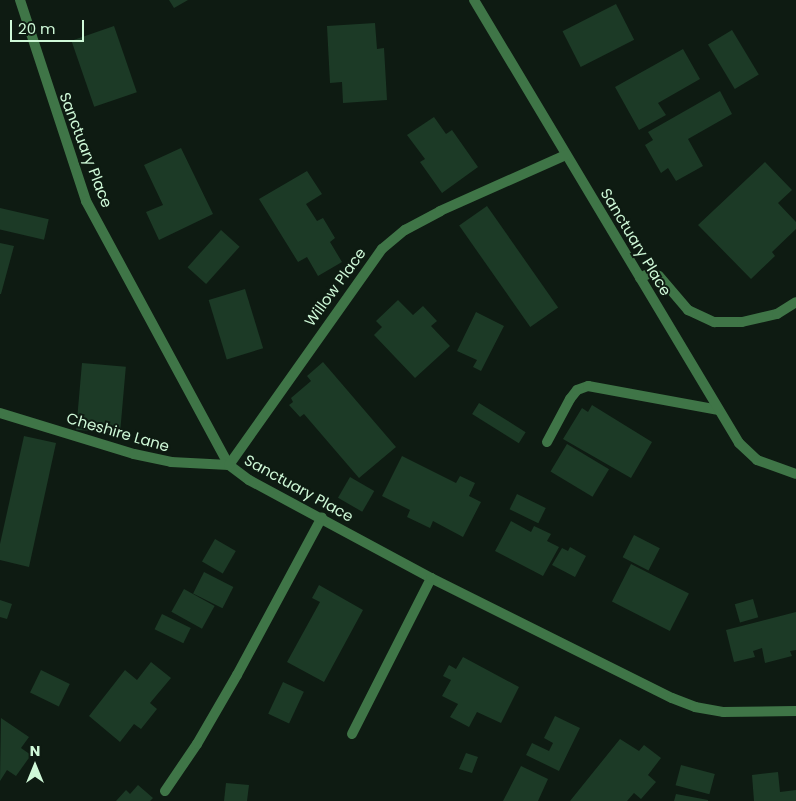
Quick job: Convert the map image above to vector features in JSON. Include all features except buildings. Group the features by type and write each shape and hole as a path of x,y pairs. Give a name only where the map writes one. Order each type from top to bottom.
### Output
{"street":[{"name":"Sanctuary Place","path":"20,0 68,154 86,201 229,465 249,480 322,517 431,578 694,708 723,712 796,710"},
{"name":"Sanctuary Place","path":"474,0 739,443 757,460 796,474"},
{"name":"Willow Place","path":"229,465 382,249 406,230 440,211 566,155"},
{"path":"640,278 650,273 659,276 688,310 714,322 742,322 777,314 796,302"},
{"path":"547,442 570,399 577,390 588,386 719,410"},
{"name":"Cheshire Lane","path":"0,413 134,454 171,462 229,465"},
{"path":"165,791 197,744 237,675 322,517"},
{"path":"352,734 431,578"}]}
